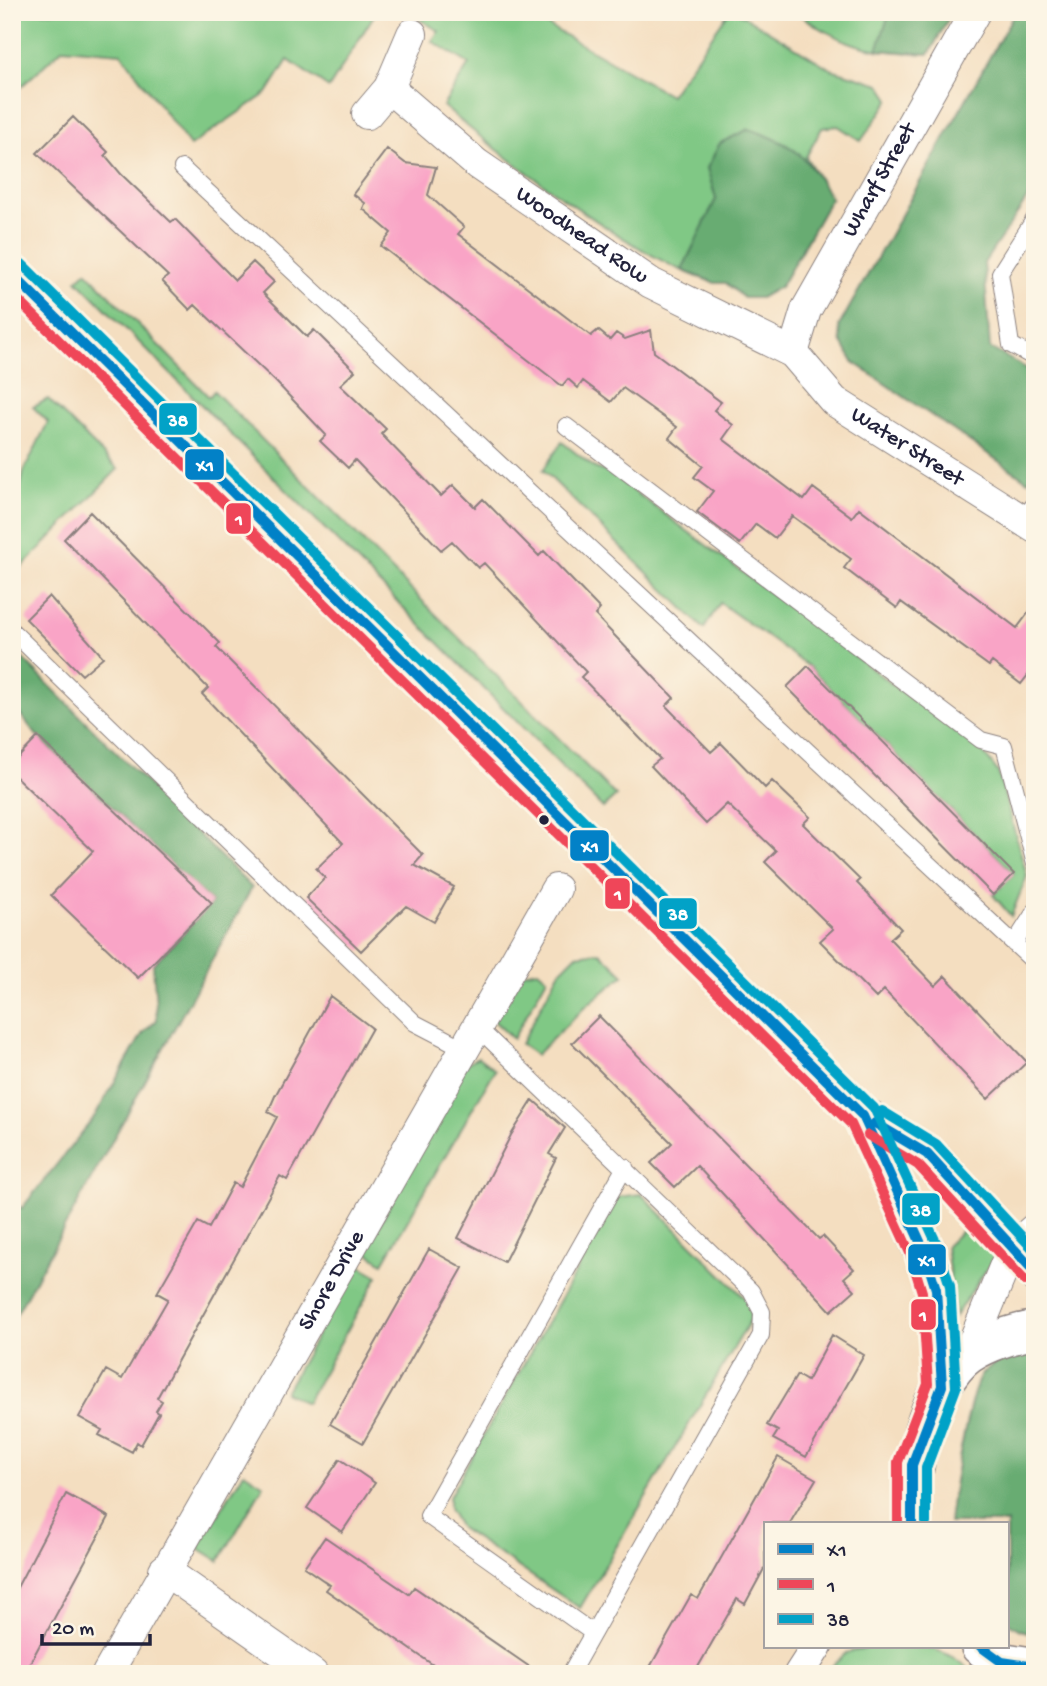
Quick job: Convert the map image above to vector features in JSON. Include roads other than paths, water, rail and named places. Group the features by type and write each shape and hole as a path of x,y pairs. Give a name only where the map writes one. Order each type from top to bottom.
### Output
{"highway":[{"path":"12,274 863,1116 927,1154 1027,1249"},
{"path":"863,1116 929,1265 936,1289 942,1386"},
{"path":"910,1522 912,1465 942,1386 968,1355 1035,1329"}],"street":[{"name":"Wharf Street","path":"793,353 806,310 975,12"},
{"path":"367,114 389,88 412,34"},
{"name":"Woodhead Row","path":"389,88 477,164 651,283 793,353"},
{"name":"Water Street","path":"793,353 834,401 1031,517"},
{"name":"Shore Drive","path":"107,1674 164,1570 556,889"},
{"path":"968,1355 1027,1249"},
{"path":"164,1570 313,1674"}],"lane":[{"path":"182,168 521,481 1035,963"},
{"path":"1035,218 1000,273 1011,345 1035,358"},
{"path":"566,426 981,740 1004,746 1035,864"},
{"path":"12,631 415,1023 471,1038 625,1167 751,1291 762,1312 761,1335 570,1674"},
{"path":"1014,944 1035,911"},
{"path":"593,1633 428,1516 625,1167"}]}
